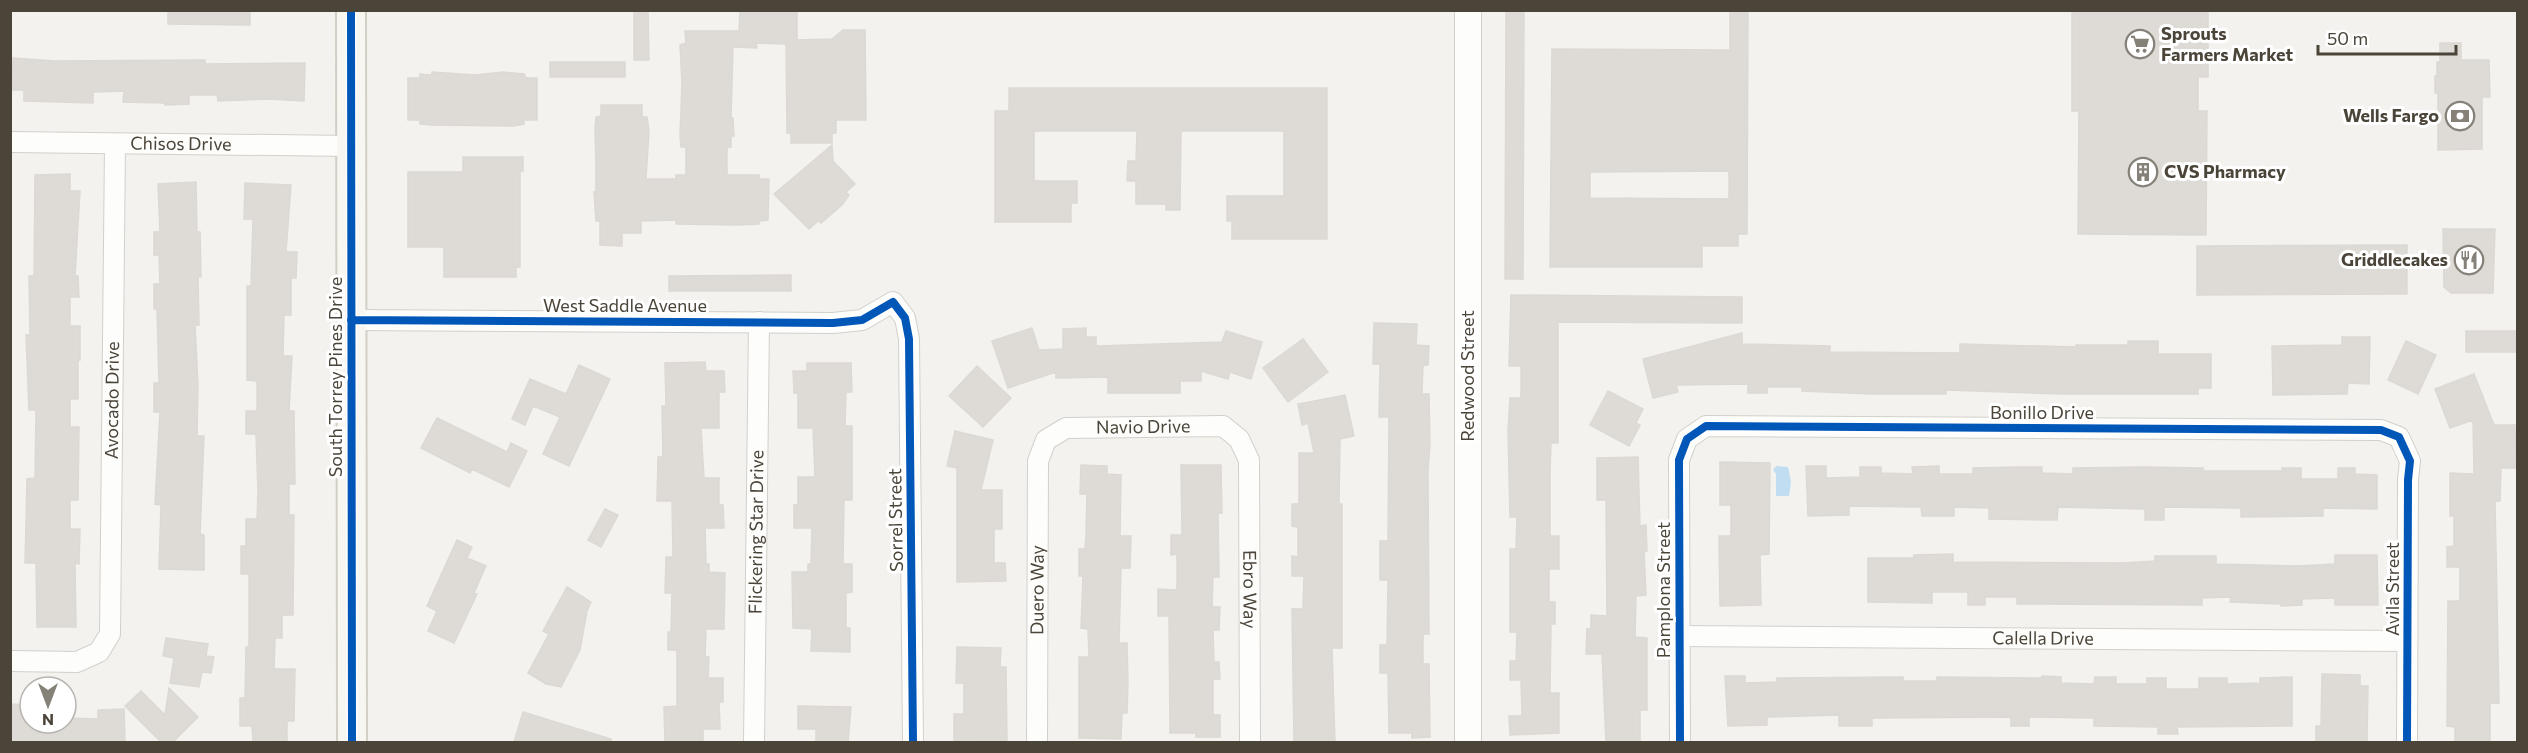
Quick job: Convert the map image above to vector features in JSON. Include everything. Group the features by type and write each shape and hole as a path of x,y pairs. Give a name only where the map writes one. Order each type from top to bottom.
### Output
{"main road":[{"name":"South Torrey Pines Drive","path":"351,10 352,742"}],"street":[{"name":"Redwood Street","path":"1468,10 1468,742"},
{"name":"Chisos Drive","path":"10,142 351,146"},
{"name":"Avocado Drive","path":"10,661 77,662 99,652 110,634 116,145"},
{"name":"West Saddle Avenue","path":"351,320 833,322 862,320 893,302"},
{"name":"Sorrel Street","path":"893,302 905,318 909,339 913,742"},
{"name":"Flickering Star Drive","path":"753,742 759,322"},
{"name":"Navio Drive","path":"1046,440 1066,428 1223,426 1239,439"},
{"name":"Bonillo Drive","path":"1687,439 1706,426 2381,430 2399,437"},
{"name":"Avila Street","path":"2399,437 2410,460 2407,742"},
{"name":"Ebro Way","path":"1239,439 1249,460 1250,742"},
{"name":"Pamplona Street","path":"1680,742 1679,460 1687,439"},
{"name":"Duero Way","path":"1037,742 1038,461 1046,440"},
{"name":"Calella Drive","path":"1679,636 2407,641"}],"water":[{"path":"1776,466 1788,467 1791,482 1789,496 1776,496 1776,474 1773,470"}],"building":[{"path":"168,10 250,10 250,25 168,24"},
{"path":"634,10 648,10 649,60 634,60"},
{"path":"740,10 797,11 797,40 832,39 843,30 865,30 866,120 836,120 836,133 832,133 832,143 791,143 791,133 787,133 786,44 756,43 757,48 733,47 731,118 733,118 734,136 731,136 731,147 727,147 727,175 759,175 759,179 769,179 768,220 759,221 759,224 737,225 676,224 676,220 641,221 641,233 622,233 622,246 600,245 600,221 596,221 594,192 596,192 595,129 596,117 601,116 601,105 642,105 642,117 647,117 649,131 646,179 676,179 676,175 686,175 686,147 681,147 680,136 682,84 680,45 686,43 685,31 739,31"},
{"path":"1506,10 1524,10 1523,279 1505,279"},
{"path":"1730,10 1748,10 1747,234 1738,234 1738,246 1702,246 1702,267 1550,267 1552,49 1730,50","holes":["1729,171 1729,199 1590,198 1590,172"]},
{"path":"2072,10 2208,10 2208,77 2198,77 2198,111 2207,111 2206,235 2078,234 2079,111 2072,111"},
{"name":"Wells Fargo","path":"2440,43 2461,43 2461,60 2489,60 2490,97 2482,97 2482,149 2438,150 2438,93 2435,93 2435,76 2437,76 2437,62 2440,62"},
{"path":"13,58 54,61 205,60 205,64 305,63 304,101 269,99 218,101 217,95 189,95 189,104 165,105 165,103 123,102 124,91 93,92 93,103 24,101 24,90 12,90"},
{"path":"550,62 625,62 625,77 550,77"},
{"path":"432,72 475,75 503,72 524,74 526,78 537,78 537,120 524,120 524,124 513,126 432,125 420,124 420,120 408,120 408,78 420,78 420,74 432,75"},
{"path":"1009,88 1327,88 1327,239 1232,239 1232,221 1227,221 1227,196 1284,196 1284,131 1181,131 1180,210 1166,210 1166,204 1136,204 1136,181 1127,181 1128,161 1136,161 1137,131 1034,131 1034,181 1077,181 1077,203 1071,203 1071,222 995,222 995,111 1009,111"},
{"path":"832,145 833,161 855,184 846,192 849,195 842,205 821,223 818,221 809,229 774,194"},
{"path":"463,157 523,157 523,171 520,171 520,267 516,267 516,277 444,277 444,247 408,247 408,172 463,172"},
{"path":"70,174 70,191 80,191 75,276 78,276 79,297 70,297 70,326 80,326 78,399 70,399 70,427 79,427 78,500 70,500 70,529 80,529 79,564 75,563 76,627 37,627 36,563 25,563 27,479 35,478 36,410 29,410 26,335 30,335 29,276 34,276 35,175"},
{"path":"196,182 201,277 198,277 199,325 195,325 198,384 197,436 204,436 200,534 204,535 204,570 159,569 161,505 155,504 160,412 154,412 154,383 159,383 157,309 154,309 154,284 160,284 159,255 154,255 154,232 160,232 158,184"},
{"path":"245,183 291,185 286,252 297,252 296,278 291,278 291,315 284,315 283,356 292,356 289,411 294,411 295,484 289,484 289,515 294,515 293,615 282,615 282,638 275,638 274,669 295,669 294,721 287,721 287,741 253,742 252,726 240,726 240,698 245,698 246,647 249,647 249,574 241,574 241,546 246,546 246,519 257,519 258,492 256,434 246,434 246,411 257,411 257,381 247,380 247,286 251,286 253,219 244,219"},
{"name":"Griddlecakes","path":"2443,229 2495,229 2493,293 2451,293 2444,287"},
{"path":"2407,245 2407,294 2197,295 2197,246"},
{"path":"791,275 791,291 669,291 669,276"},
{"path":"1511,295 1742,297 1742,323 1558,322 1558,443 1551,443 1550,536 1559,536 1559,569 1549,569 1549,602 1555,602 1555,624 1551,624 1550,693 1559,693 1559,733 1510,735 1509,716 1522,716 1521,680 1510,680 1510,661 1516,661 1517,632 1510,632 1510,549 1516,549 1517,517 1510,517 1508,430 1510,398 1521,398 1521,366 1509,366"},
{"path":"1374,323 1417,324 1416,345 1429,346 1428,365 1423,365 1422,394 1429,394 1429,634 1423,634 1423,664 1429,664 1430,737 1412,738 1412,733 1389,733 1388,673 1380,673 1380,645 1387,645 1388,580 1380,580 1380,541 1388,541 1389,417 1379,417 1380,364 1373,364"},
{"path":"1032,328 1039,350 1063,349 1063,329 1086,328 1086,337 1096,337 1096,346 1222,342 1226,331 1262,342 1251,379 1230,372 1228,379 1201,371 1201,381 1180,381 1180,393 1108,393 1108,377 1056,378 1056,372 1008,388 992,341"},
{"path":"2466,331 2517,331 2517,352 2466,352"},
{"path":"1742,333 1742,344 1830,346 1830,352 1960,353 1960,344 2077,347 2076,345 2128,345 2128,341 2158,341 2158,354 2211,354 2211,388 2198,388 2198,394 2063,394 1946,390 1946,394 1874,394 1802,391 1802,387 1767,387 1767,393 1748,393 1748,384 1676,385 1678,392 1653,398 1643,359"},
{"path":"2342,337 2370,337 2369,384 2348,383 2347,394 2273,395 2272,346 2342,345"},
{"path":"1303,339 1328,372 1288,402 1263,368"},
{"path":"2406,341 2436,355 2418,394 2388,380"},
{"path":"705,362 706,371 724,371 725,392 719,392 719,428 701,428 704,478 719,478 719,505 723,505 724,528 705,528 706,564 709,564 709,572 725,573 724,629 706,629 705,657 709,657 708,678 723,678 723,702 719,702 720,729 703,729 703,742 665,742 664,707 677,706 677,650 668,650 672,593 665,593 666,557 673,557 672,501 657,501 658,457 663,457 662,406 666,406 665,363"},
{"path":"807,363 851,363 852,392 846,392 845,426 852,426 852,500 844,500 843,564 852,564 852,592 846,593 846,628 850,628 850,652 811,651 812,629 793,628 792,572 808,572 808,564 811,564 812,528 794,528 794,505 798,505 798,477 815,477 813,428 798,428 798,393 794,393 793,371 807,371"},
{"path":"579,365 610,379 569,466 543,454 560,417 533,406 525,425 512,419 530,379 566,394"},
{"path":"977,366 1011,398 983,427 949,396"},
{"path":"2474,374 2494,425 2515,425 2516,468 2501,468 2500,501 2495,501 2499,703 2490,703 2490,742 2455,742 2455,727 2447,726 2448,601 2460,601 2460,567 2447,567 2447,547 2454,546 2454,516 2450,516 2450,473 2474,474 2473,420 2450,428 2435,389"},
{"path":"1608,391 1643,409 1636,423 1640,425 1629,446 1590,425"},
{"path":"1345,395 1354,436 1340,439 1342,648 1332,648 1335,742 1294,742 1292,609 1303,609 1304,576 1292,576 1292,556 1298,557 1298,527 1292,526 1292,504 1299,504 1299,453 1314,453 1308,423 1302,425 1298,404"},
{"path":"437,418 507,452 511,443 527,451 509,487 472,469 470,473 421,448"},
{"path":"955,431 993,440 981,490 1002,490 1002,529 994,529 994,563 1005,563 1006,581 957,582 957,468 947,466"},
{"path":"1638,457 1640,526 1646,525 1647,551 1644,551 1646,595 1636,596 1635,637 1647,638 1647,710 1640,710 1640,742 1606,742 1602,654 1586,654 1587,629 1591,629 1591,615 1607,616 1606,500 1597,500 1597,458"},
{"path":"1720,462 1770,463 1769,554 1760,555 1761,605 1720,606 1719,536 1731,536 1731,505 1720,505"},
{"path":"1081,465 1107,466 1107,474 1121,475 1120,536 1131,536 1130,568 1121,568 1119,643 1127,643 1128,682 1127,713 1122,713 1121,739 1079,738 1079,657 1089,657 1088,629 1081,628 1083,576 1079,576 1079,549 1085,549 1087,494 1080,494"},
{"path":"1181,465 1221,465 1222,513 1218,513 1219,577 1213,577 1212,607 1220,607 1219,630 1213,630 1214,662 1219,662 1220,679 1213,679 1213,715 1220,715 1220,737 1196,737 1196,733 1170,733 1169,616 1158,616 1158,589 1177,590 1177,554 1171,555 1171,535 1182,535"},
{"path":"1806,466 1826,466 1826,478 1860,477 1860,467 1881,467 1881,473 1913,474 1912,467 1939,466 1939,474 1973,474 1973,468 2019,467 2042,467 2042,473 2073,474 2073,468 2145,467 2203,468 2203,471 2282,471 2282,468 2301,468 2301,479 2338,479 2338,468 2355,468 2355,474 2377,475 2377,509 2323,508 2323,516 2241,517 2241,508 2164,507 2164,520 2145,520 2145,509 2058,507 2057,520 1989,519 1989,508 1954,507 1954,516 1922,516 1921,507 1849,506 1849,515 1808,516"},
{"path":"605,509 618,515 601,547 588,540"},
{"path":"457,540 472,547 467,558 486,566 474,593 477,594 454,643 428,631 437,611 427,606"},
{"path":"1953,554 1953,562 2122,563 2155,561 2155,556 2216,556 2216,564 2297,566 2335,564 2335,555 2377,555 2378,605 2335,605 2335,598 2302,599 2302,605 2281,606 2281,604 2230,602 2231,597 2202,598 2202,605 2017,604 2017,597 1985,597 1985,605 1968,605 1968,592 1932,592 1932,603 1868,602 1868,558 1914,558 1914,555"},
{"path":"567,587 591,602 587,611 580,650 561,687 546,684 528,673 549,634 543,631"},
{"path":"166,638 208,644 206,656 214,657 211,673 202,672 199,687 170,683 174,658 163,656"},
{"path":"957,647 1001,648 1000,667 1006,667 1007,741 954,742 954,714 964,714 964,683 956,683"},
{"path":"2322,674 2360,675 2360,686 2368,686 2367,742 2316,742 2316,726 2321,726"},
{"path":"1725,676 1745,676 1745,683 1777,682 1777,678 1903,677 1903,681 1937,681 1937,677 2042,678 2042,676 2061,677 2061,683 2094,684 2095,677 2116,677 2116,684 2147,684 2147,678 2166,678 2166,689 2199,689 2199,678 2227,678 2227,684 2260,683 2260,678 2292,677 2292,726 2177,727 2178,734 2158,734 2158,727 2094,726 2094,718 2029,717 2029,726 2011,726 2011,717 1872,718 1872,726 1839,726 1839,715 1767,717 1767,725 1728,726"},
{"path":"169,688 198,717 173,742 161,742 125,706 141,691 165,715"},
{"path":"10,704 18,704 18,735 78,735 78,718 98,719 98,710 124,709 125,742 10,742"},
{"path":"798,706 851,707 848,742 816,742 816,729 798,729"},
{"path":"523,712 611,739 611,742 514,742"}],"cycle path":[{"path":"351,10 352,742"},
{"path":"351,320 833,323 862,320 893,302 905,318 909,339 913,742"},
{"path":"1680,742 1679,460 1687,439 1706,426 2381,430 2399,437 2410,461 2407,742"}],"place":[{"name":"Sprouts Farmers Market","path":"2140,44"},
{"name":"Wells Fargo","path":"2460,116"},
{"name":"CVS Pharmacy","path":"2143,172"},
{"name":"Griddlecakes","path":"2469,260"}]}
